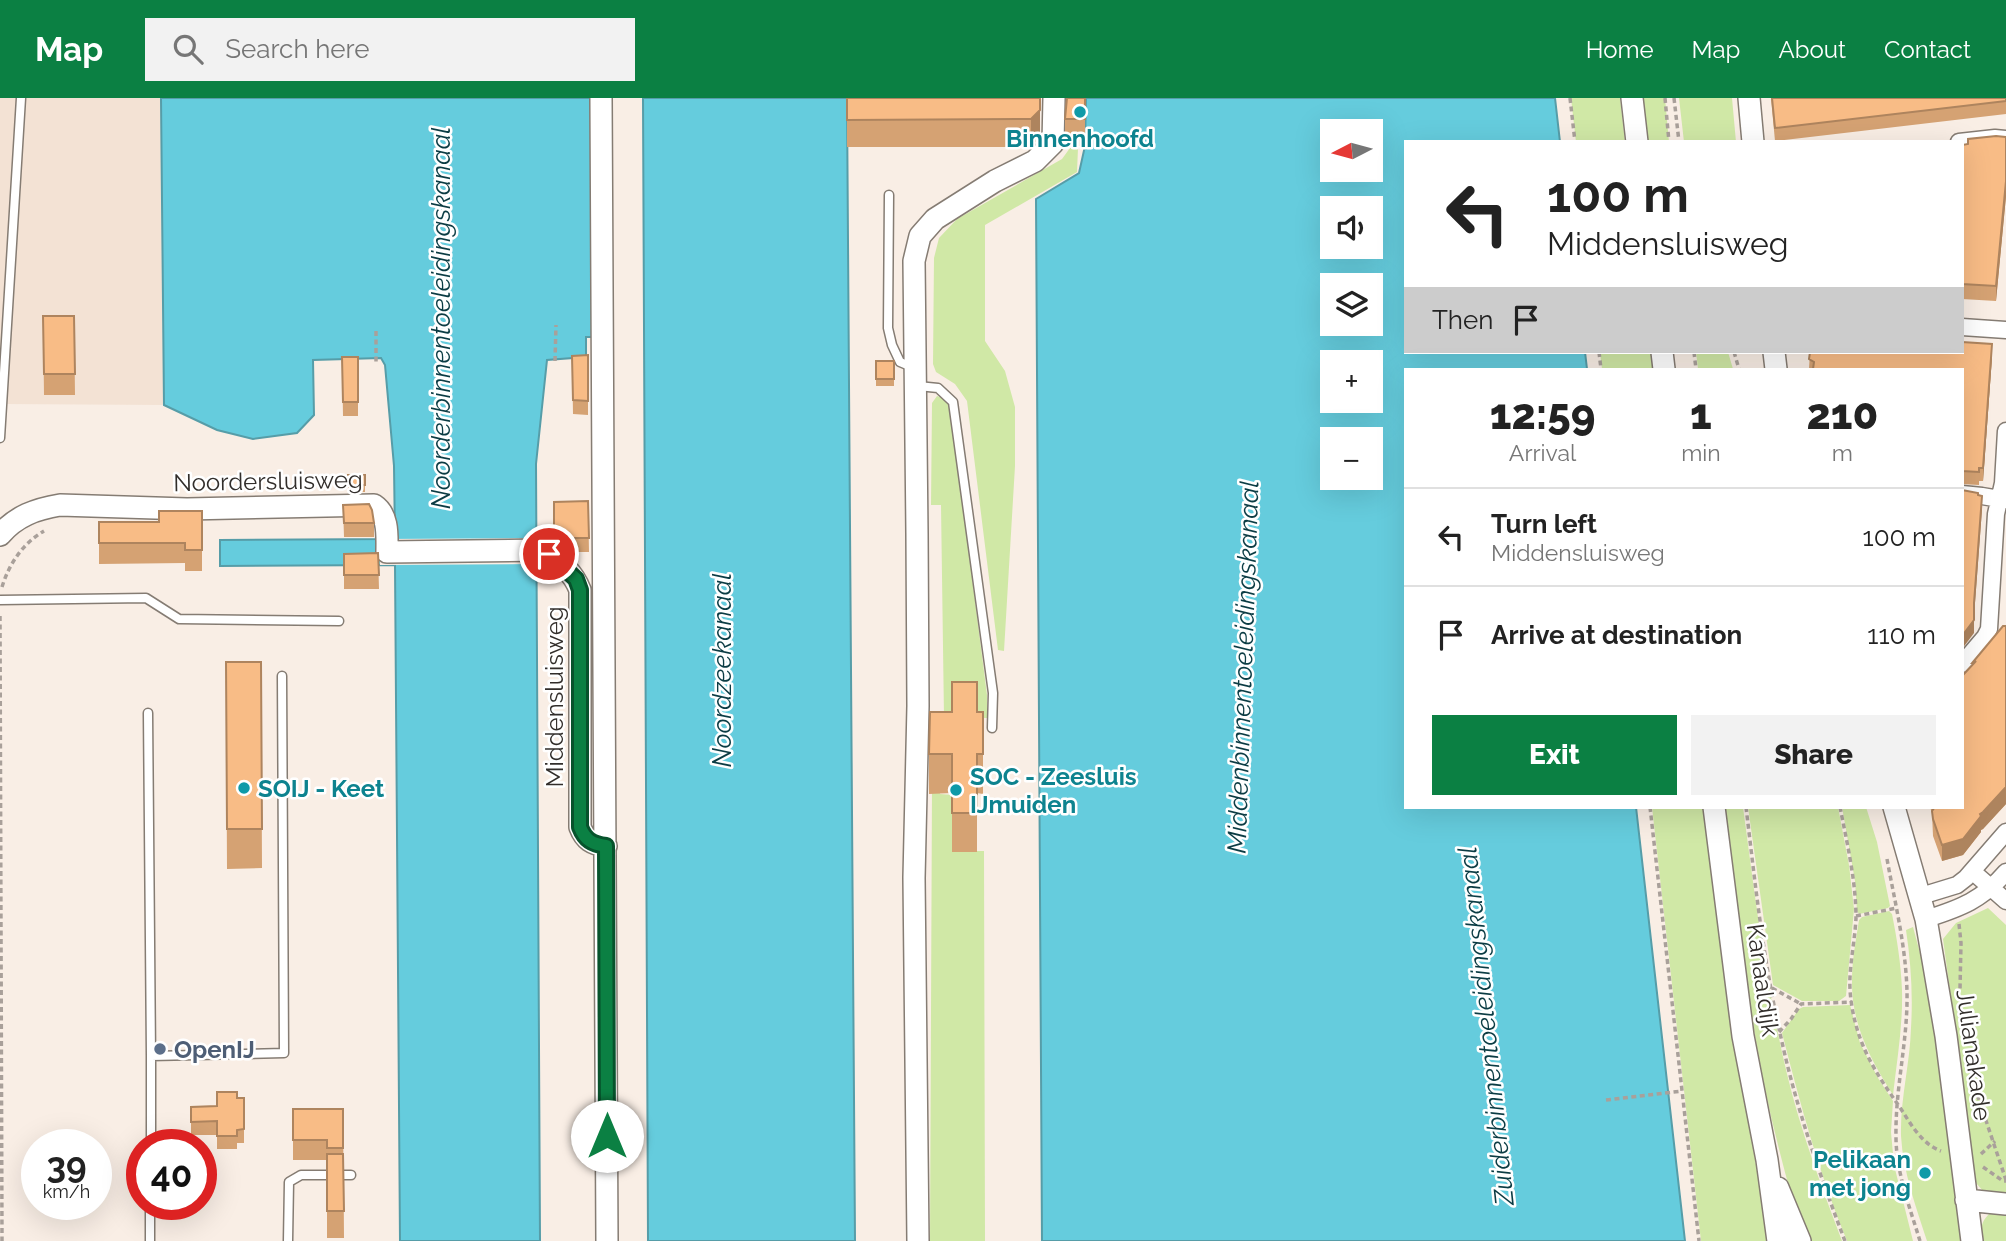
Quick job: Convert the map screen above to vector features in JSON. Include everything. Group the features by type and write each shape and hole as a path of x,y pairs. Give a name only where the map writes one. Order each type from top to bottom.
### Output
{"street":[{"path":"601,98 607,1241"},
{"path":"918,1241 915,892 918,706 914,261 920,236 935,219 995,181 1035,161 1052,143 1054,98"},
{"path":"1632,98 1637,140"},
{"path":"1749,98 1753,140"},
{"path":"1964,141 2006,139"},
{"path":"1964,327 2006,330"},
{"path":"1964,662 1986,637 1989,629 1996,514 2003,500 2006,430"},
{"path":"1964,494 2003,500"},
{"name":"Noordersluisweg","path":"2,527 31,512 60,505 187,509 374,505 384,516 387,552 541,550"},
{"name":"Middensluisweg","path":"541,550 555,558 576,579 580,590 580,827 590,841 606,846"},
{"name":"Kanaaldijk","path":"1714,809 1744,1036 1767,1160 1778,1241"},
{"name":"Julianakade","path":"1895,809 1926,919 1946,1036 1972,1241"},
{"path":"1921,896 1957,885 2006,832"},
{"path":"1972,871 2006,901"},
{"path":"1926,919 1957,909 1979,898 2006,872"},
{"name":"Kanaaldijk","path":"1767,1160 1800,1241"},
{"path":"1966,1200 2006,1204"}],"lane":[{"path":"0,438 21,98"},
{"path":"889,195 888,328 900,362 915,376 938,388 953,402 993,693 992,728"},
{"path":"0,600 146,598 179,620 339,621"},
{"path":"151,1056 284,1053 282,676"},
{"path":"148,713 150,1129"},
{"path":"289,1241 289,1182 301,1175 351,1175"},
{"path":"150,1220 150,1241"}],"path":[{"path":"1570,98 1575,140"},
{"path":"1665,98 1670,140"},
{"path":"1674,98 1679,140"},
{"path":"555,361 556,325"},
{"path":"376,331 376,362"},
{"path":"0,600 7,572 22,549 30,540 52,527"},
{"path":"0,616 2,1241"},
{"path":"1650,809 1699,1241"},
{"path":"1746,809 1763,939 1779,1032 1799,1108 1845,1241"},
{"path":"1840,809 1856,916 1850,975 1858,1034 1875,1070 1898,1104"},
{"path":"1885,852 1904,950 1907,993 1896,1139 1898,1164 1920,1241"},
{"path":"1856,916 1896,908"},
{"path":"1957,909 1961,943 1958,999"},
{"path":"1771,988 1801,1004 1852,1002"},
{"path":"1779,1032 1801,1004"},
{"path":"1969,1070 2006,1180"},
{"path":"1606,1100 1682,1091"},
{"path":"1982,1154 1994,1141"}],"shaded area":[{"path":"0,98 161,98 164,405 0,404"}],"green space":[{"path":"1571,98 1620,98 1625,140 1576,140"},
{"path":"1642,98 1665,98 1669,140 1648,140"},
{"path":"1679,98 1732,98 1736,140 1684,140"},
{"path":"1070,148 1078,148 1077,172 985,225 985,341 1005,371 1015,407 1015,466 1004,651 998,650 967,401 955,384 936,372 933,364 934,258 939,238 957,219 1062,159"},
{"path":"1600,354 1651,354 1653,368 1602,368"},
{"path":"1696,354 1729,354 1733,368 1698,368"},
{"path":"937,396 946,399 951,412 987,695 987,718 944,717 941,505 931,505 932,403"},
{"path":"932,785 939,785 940,794 953,795 953,851 984,851 985,1241 930,1241"},
{"path":"1652,809 1706,809 1736,1056 1770,1241 1701,1241"},
{"path":"1725,809 1743,809 1767,975 1787,1074 1805,1137 1842,1241 1807,1241 1799,1219 1788,1184 1760,1064 1740,936"},
{"path":"1748,809 1838,809 1854,909 1846,996 1839,1001 1802,1001 1773,985"},
{"path":"1842,809 1867,809 1877,842 1890,906 1859,914"},
{"path":"1988,908 2006,925 2006,1196 1984,1192 1976,1183 1943,939 1956,923"},
{"path":"1889,911 1892,914 1897,942 1902,990 1901,1029 1893,1095 1858,1026 1852,980 1859,920"},
{"path":"1913,927 1927,979 1966,1241 1927,1241 1904,1163 1901,1122 1912,1003 1906,930"},
{"path":"1850,1005 1860,1043 1893,1101 1891,1132 1894,1165 1913,1241 1847,1241 1819,1164 1796,1086 1782,1033 1803,1007"},
{"path":"2006,1213 2006,1241 1982,1241 1982,1226 1986,1217 1989,1214"}],"water":[{"name":"Noorderbinnentoeleidingskanaal","path":"161,98 594,98 597,337 586,337 586,357 547,360 536,464 540,1241 400,1241 395,565 220,566 220,540 395,539 394,466 385,365 381,358 313,360 314,415 297,433 253,439 217,430 164,405"},
{"name":"Noordzeekanaal","path":"643,98 847,98 855,1241 648,1241"},
{"path":"1086,98 1555,98 1560,140 1404,140 1404,354 1585,354 1587,368 1404,368 1404,809 1636,809 1685,1241 1042,1241 1036,199 1079,173 1085,146"}],"pier":[{"path":"540,538 540,564 380,565 380,539"}],"building":[{"path":"847,98 1040,98 1040,110 1031,119 847,120"},
{"path":"1067,98 1085,98 1085,119 1065,119"},
{"path":"1772,98 2006,98 2006,101 1775,128"},
{"path":"2006,137 2006,181 1996,286 1964,284 1964,145 1968,144 1968,139"},
{"path":"43,316 74,316 75,374 44,374"},
{"path":"1964,342 1992,344 1983,468 1979,468 1979,472 1964,471 1964,368 1813,368 1814,362 1809,359 1810,354 1964,354"},
{"path":"588,355 588,401 573,400 572,356"},
{"path":"342,357 358,357 358,402 343,402"},
{"path":"876,361 894,361 894,379 876,379"},
{"path":"348,475 365,475 365,485 348,485"},
{"path":"1964,490 1982,496 1974,620 1964,633"},
{"path":"588,501 589,538 568,538 554,528 554,502"},
{"path":"369,504 374,523 344,523 343,505"},
{"path":"159,511 202,511 202,550 185,550 185,543 99,543 99,522 159,522"},
{"path":"378,553 379,575 344,575 344,554"},
{"path":"2003,626 2006,626 2006,787 1980,814 1963,839 1942,845 1932,811 1964,809 1964,674 1976,661 1973,662"},
{"name":"SOIJ - Keet","path":"226,662 261,662 262,829 227,829"},
{"path":"952,682 977,682 977,712 983,712 983,754 977,754 977,813 952,813 952,754 929,754 930,712 952,712"},
{"path":"217,1092 237,1092 237,1098 244,1098 244,1129 237,1130 237,1136 217,1136 217,1121 191,1122 191,1107 217,1106"},
{"path":"293,1109 343,1109 343,1148 327,1148 327,1140 293,1140"},
{"path":"327,1154 343,1154 344,1211 327,1211"}],"place":[{"name":"Binnenhoofd","path":"1080,112"},
{"name":"SOIJ - Keet","path":"244,788"},
{"name":"SOC - Zeesluis IJmuiden","path":"956,790"},
{"name":"OpenIJ","path":"160,1049"},
{"name":"Pelikaan met jong","path":"1925,1173"}],"route":[{"path":"549,554 576,579 580,590 580,827 590,841 606,846 607,1136"}],"water label":[{"name":"Middenbinnentoeleidingskanaal","path":"1243,667"},
{"name":"Zuiderbinnentoeleidingskanaal","path":"1486,1026"}]}
